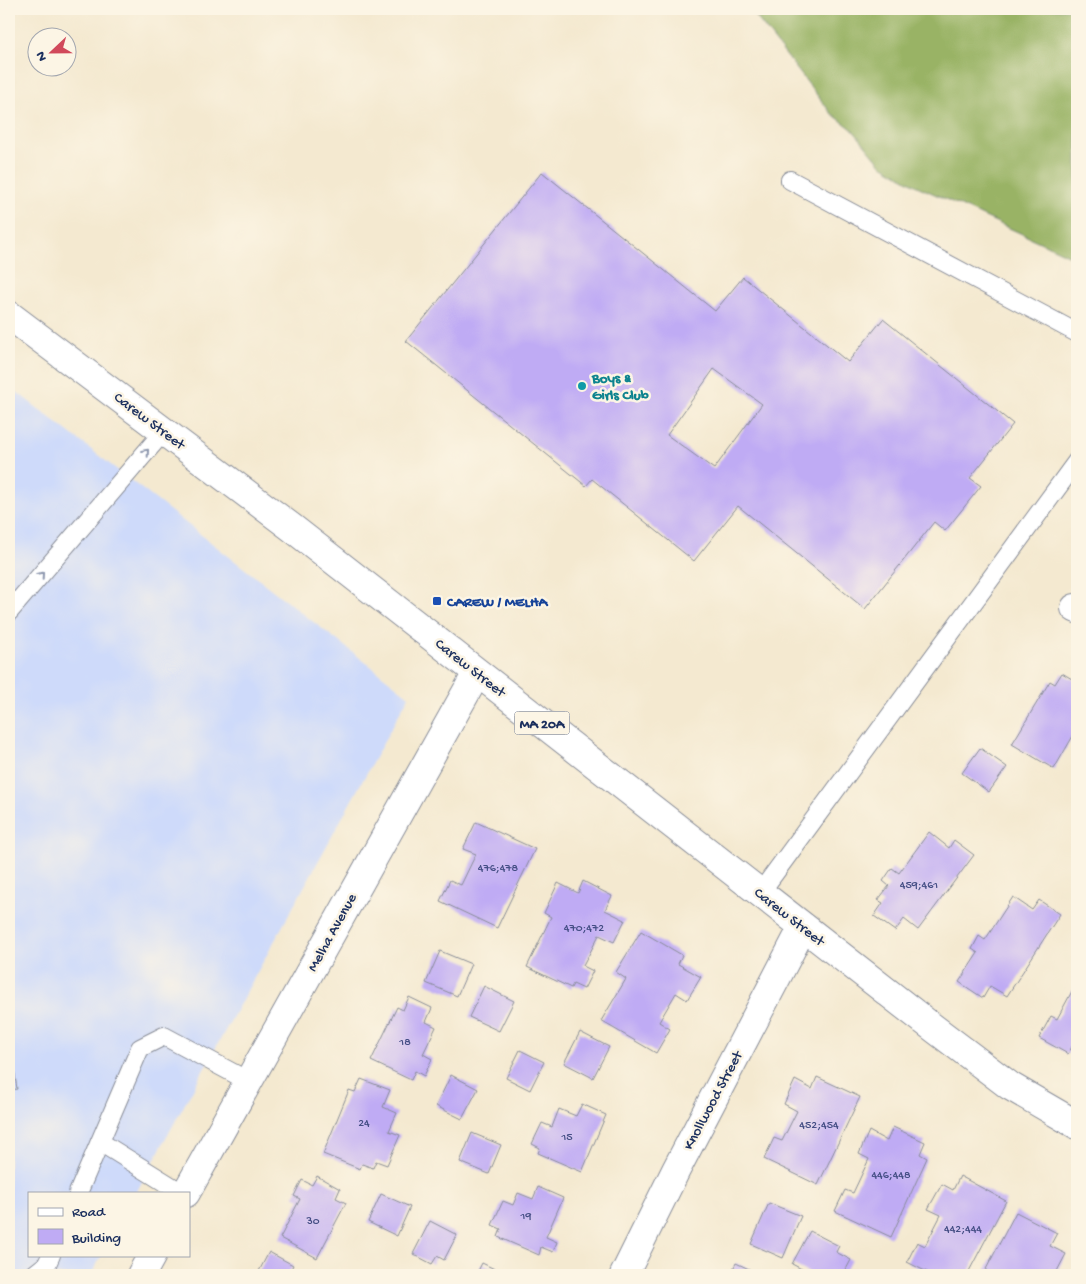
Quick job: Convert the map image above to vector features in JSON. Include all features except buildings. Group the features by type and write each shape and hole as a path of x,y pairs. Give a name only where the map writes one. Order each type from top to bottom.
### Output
{"main road":[{"name":"Carew Street","path":"10,319 164,431 291,527 760,894 1010,1086 1077,1126"},
{"name":"Melha Avenue","path":"187,1192 477,673"},
{"name":"Knollwood Street","path":"624,1275 676,1170 803,927"},
{"path":"141,1275 151,1256"}],"lane":[{"path":"790,180 1077,332"},
{"path":"9,612 164,431"},
{"path":"760,894 1077,461"},
{"path":"78,1192 140,1048 164,1036 248,1081"},
{"path":"100,1142 180,1192"},
{"path":"33,1275 47,1264 51,1256"}],"shaded area":[{"path":"9,386 409,696 137,1192 28,1192 28,1256 101,1256 91,1275 9,1275"}],"green space":[{"path":"750,9 1077,9 1077,259 917,186 882,165 852,129 831,113"}],"place":[{"name":"Boys & Girls Club","path":"582,386"},
{"name":"CAREW / MELHA","path":"437,601"}]}
